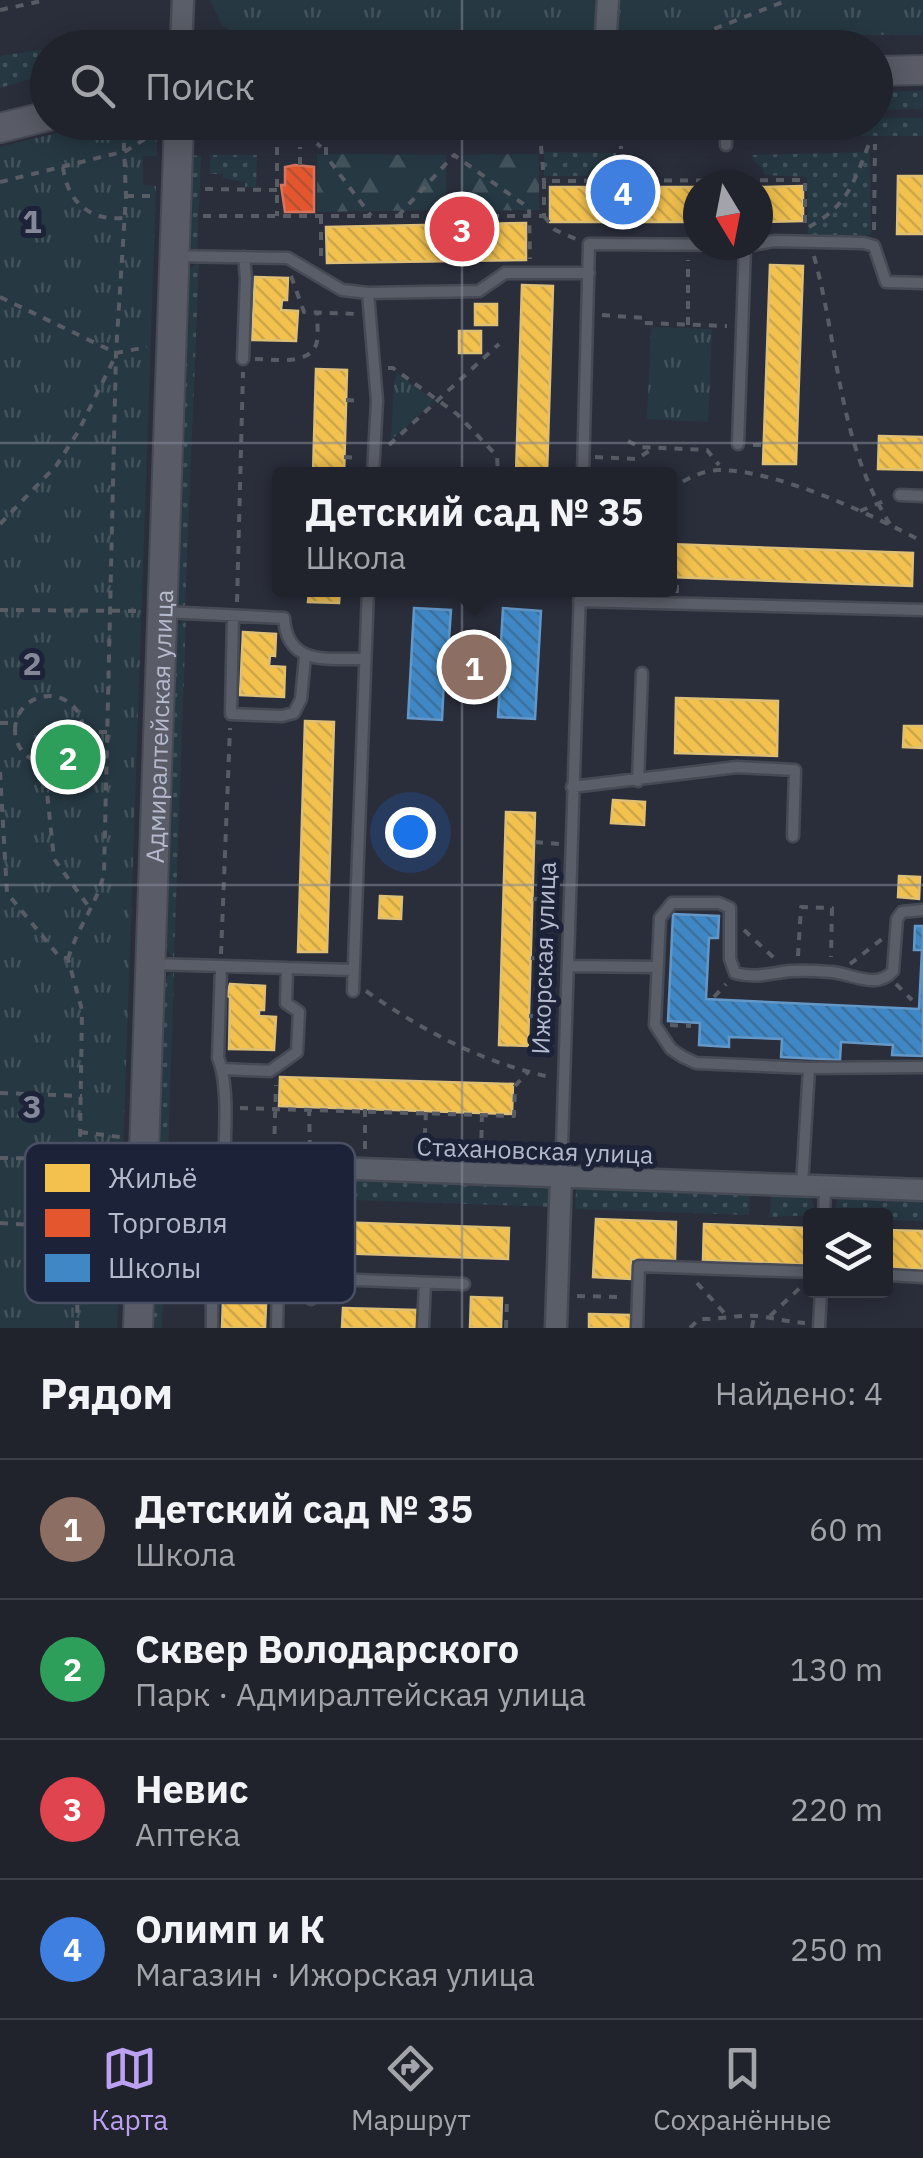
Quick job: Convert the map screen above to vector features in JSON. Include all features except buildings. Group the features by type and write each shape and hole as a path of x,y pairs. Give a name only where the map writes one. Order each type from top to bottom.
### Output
{"street":[{"path":"182,30 183,0"},
{"path":"607,30 608,0"},
{"path":"893,70 923,70"},
{"path":"0,109 30,102"},
{"path":"0,128 30,120"},
{"name":"Адмиралтейская улица","path":"136,1143 150,964 154,612 174,256 170,140"},
{"name":"Стахановская улица","path":"355,1168 923,1190"},
{"name":"Ижорская улица","path":"556,1328 561,1176"},
{"name":"Адмиралтейская улица","path":"138,1303 138,1328"}],"lane":[{"path":"726,140 726,145"},
{"path":"773,242 807,238 874,246 886,282 923,283"},
{"path":"582,467 589,244 683,246"},
{"path":"174,256 284,258 342,290 368,293 480,291 505,274 588,273"},
{"path":"243,359 244,257"},
{"path":"738,444 742,327 750,260"},
{"path":"368,293 376,401 372,467"},
{"path":"900,495 923,496"},
{"path":"150,964 287,968 353,981 368,597"},
{"name":"Ижорская улица","path":"561,1176 580,597"},
{"path":"626,597 923,610"},
{"path":"154,612 284,618 297,651 305,657 365,659"},
{"path":"233,616 231,714 294,713 301,699 305,657"},
{"path":"638,781 642,674"},
{"path":"572,787 737,767 795,770 793,836"},
{"path":"923,910 902,912 896,928 894,965 889,977 877,980 834,972 735,974 730,960 730,908 725,904 672,903 660,918 656,1024 670,1049 696,1063 809,1068 923,1067"},
{"path":"568,966 657,967"},
{"path":"221,967 218,1058 223,1069 225,1143"},
{"path":"223,1069 270,1071 297,1052 299,1012 286,1003 287,968"},
{"path":"802,1186 809,1068"},
{"path":"824,1208 825,1187"},
{"path":"637,1328 639,1266 803,1272"},
{"path":"893,1275 923,1276"},
{"path":"355,1281 464,1284"},
{"path":"424,1328 425,1283"},
{"path":"819,1326 821,1298"},
{"path":"276,1328 277,1303"}],"path":[{"path":"0,10 46,0"},
{"path":"712,30 788,0"},
{"path":"80,1143 84,1029 68,960 104,872 125,140"},
{"path":"0,182 126,152 146,140"},
{"path":"315,140 370,216"},
{"path":"807,238 842,204 872,144 874,246"},
{"path":"277,146 278,216"},
{"path":"541,146 544,216 555,230 589,244"},
{"path":"621,146 621,181"},
{"path":"300,147 300,165"},
{"path":"398,216 454,154 529,208 531,273"},
{"path":"63,168 65,183 81,208 109,219 124,218"},
{"path":"544,181 805,180 807,238 832,334 843,409 860,466 891,526"},
{"path":"205,188 277,190"},
{"path":"126,196 156,196"},
{"path":"204,216 544,216"},
{"path":"321,216 321,280"},
{"path":"284,258 304,312 370,314"},
{"path":"688,260 688,325"},
{"path":"0,298 116,353 155,346"},
{"path":"233,616 237,608 243,359 290,360 309,354 316,345 317,312"},
{"path":"598,314 644,318 644,324 742,327"},
{"path":"373,458 498,344"},
{"path":"0,524 56,466 78,432 116,353"},
{"path":"374,369 393,368 458,414 497,456 498,467"},
{"path":"628,440 652,449 707,450 718,467"},
{"path":"718,467 727,450 738,444 752,473"},
{"path":"593,458 637,459 652,449"},
{"path":"677,486 718,467 752,473 860,512 923,542"},
{"path":"860,512 900,495"},
{"path":"0,610 154,612"},
{"path":"47,695 69,702 77,710 84,732 75,753 66,760 44,764 24,754 14,735 14,724 26,704 47,695"},
{"path":"221,967 231,714"},
{"path":"0,723 14,724"},
{"path":"84,732 106,732"},
{"path":"44,764 54,859 89,907"},
{"path":"0,772 7,893 58,954 68,960"},
{"path":"0,893 7,893"},
{"path":"793,971 800,907 832,908 834,972"},
{"path":"731,918 793,971"},
{"path":"834,972 896,928"},
{"path":"714,997 735,974"},
{"path":"889,977 912,1000"},
{"path":"353,981 413,1024 470,1053 564,1080"},
{"path":"272,1143 277,1068"},
{"path":"226,1108 514,1116 515,1086 528,1072"},
{"path":"0,1093 82,1096"},
{"path":"309,1110 310,1143"},
{"path":"365,1111 366,1168"},
{"path":"423,1170 426,1113"},
{"path":"481,1172 482,1114"},
{"path":"80,1132 116,1143"},
{"path":"0,1158 25,1158"},
{"path":"0,1222 25,1223"},
{"path":"689,1268 720,1312 728,1316 768,1317 777,1322 819,1326"},
{"path":"768,1317 803,1285"},
{"path":"567,1295 638,1298"},
{"path":"506,1328 507,1298"},
{"path":"76,1303 76,1328"},
{"path":"690,1328 700,1320 728,1316"},
{"path":"752,1328 754,1317"}],"green space":[{"path":"210,0 600,0 598,30 230,30 222,25"},
{"path":"614,0 923,0 923,35 893,35 893,30 616,30"},
{"path":"30,52 30,79 0,88 0,56"},
{"path":"893,91 923,91 923,109 893,110"},
{"path":"893,118 923,118 923,136 893,136"},
{"path":"30,140 157,140 157,156 143,156 143,185 156,186 123,1143 25,1143 25,1303 118,1303 117,1328 0,1328 0,147"},
{"path":"544,152 616,153 616,176 544,176"},
{"path":"870,152 871,235 808,236 807,177 773,175 773,170 764,170 752,155"},
{"path":"317,154 446,155 446,210 317,212"},
{"path":"539,154 539,210 460,211 461,155"},
{"path":"191,155 201,156 197,251 189,245"},
{"path":"210,155 257,155 256,187 245,187 245,182 223,178 223,174 210,174"},
{"path":"199,262 185,608 179,607 177,600 187,270"},
{"path":"651,327 712,329 708,422 647,419"},
{"path":"397,373 435,401 391,440 394,382"},
{"path":"186,618 174,958 165,949 176,626"},
{"path":"174,972 168,1143 158,1143 164,981"},
{"path":"355,1176 546,1183 554,1195 555,1207 355,1200"},
{"path":"576,1189 750,1194 749,1215 575,1209"},
{"path":"771,1195 810,1196 814,1208 803,1208 803,1216 770,1217"},
{"path":"839,1197 923,1200 923,1221 893,1220 893,1208 835,1208"},
{"path":"154,1303 163,1303 162,1328 153,1328"}],"place":[{"name":"Олимп и К","path":"623,192"},
{"name":"Невис","path":"462,229"},
{"name":"Детский сад № 35","path":"474,667"},
{"name":"Сквер Володарского","path":"68,757"}]}
